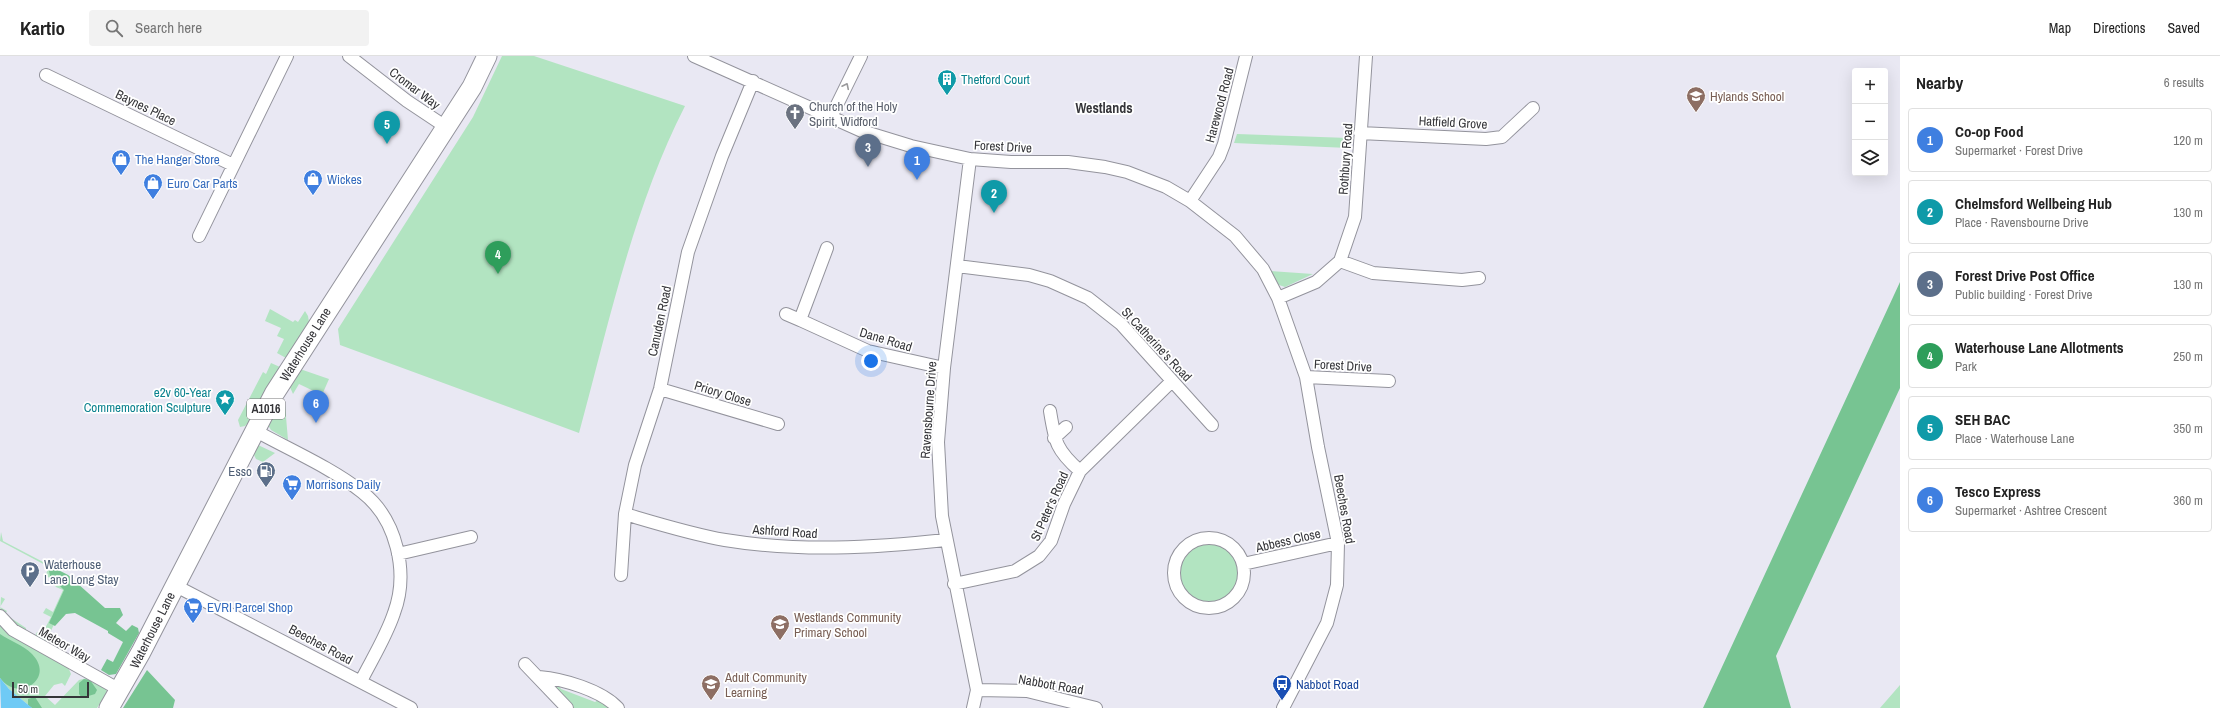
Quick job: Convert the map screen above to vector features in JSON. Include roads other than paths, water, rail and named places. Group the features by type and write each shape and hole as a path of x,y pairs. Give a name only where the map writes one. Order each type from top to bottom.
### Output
{"main road":[{"name":"Waterhouse Lane","path":"109,708 120,690 254,430 299,353 472,87 487,56"}],"street":[{"path":"199,236 287,56"},
{"name":"Cromar Way","path":"349,56 407,101 446,126"},
{"name":"Forest Drive","path":"694,56 831,117 889,140 970,159 1011,162 1068,162 1105,167 1147,179 1190,201 1235,236 1263,269 1278,298 1306,376 1389,381"},
{"path":"831,117 861,56"},
{"name":"Harewood Road","path":"1190,201 1219,157 1224,144 1246,56"},
{"name":"Rothbury Road","path":"1340,261 1355,217 1366,56"},
{"name":"Baynes Place","path":"46,75 233,166"},
{"name":"Canuden Road","path":"621,575 626,514 635,465 660,389 688,252 722,156 753,81"},
{"name":"Hatfield Grove","path":"1360,132 1486,139 1502,137 1533,108"},
{"name":"Ravensbourne Drive","path":"970,159 944,368 938,442 940,491 946,540 976,690 973,708"},
{"path":"800,320 827,248"},
{"path":"1278,298 1316,282 1340,261 1373,273 1462,280 1479,278"},
{"name":"St Catherine's Road","path":"957,266 1029,275 1088,298 1121,324 1212,425"},
{"name":"Dane Road","path":"786,314 868,351 944,368"},
{"name":"Beeches Road","path":"1283,708 1327,623 1337,585 1338,543 1318,447 1306,376"},
{"name":"St Peter's Road","path":"954,584 1014,571 1039,556 1051,541 1064,504 1080,471 1172,381"},
{"name":"Priory Close","path":"660,389 778,424"},
{"name":"St Peter's Road","path":"1050,411 1054,438 1064,457 1080,471"},
{"path":"1054,438 1066,427"},
{"path":"254,430 348,482 363,492 375,505 387,522 398,554 400,586 395,613 361,681"},
{"name":"Ashford Road","path":"626,514 704,536 777,546 833,548 883,546 946,540"},
{"path":"398,554 471,537"},
{"name":"Abbess Close","path":"1199,539 1216,539 1231,545 1239,554 1243,564 1244,576 1238,593 1225,605 1213,608 1201,608 1190,603 1181,595 1176,585 1173,573 1175,562 1180,552 1188,544 1199,539"},
{"name":"Abbess Close","path":"1243,564 1338,543"},
{"name":"Beeches Road","path":"174,585 411,708"},
{"name":"Meteor Way","path":"0,616 13,630 120,690"},
{"path":"525,664 539,676 567,708"},
{"path":"539,676 557,678 600,695 618,708"},
{"name":"Nabbott Road","path":"976,690 1026,691 1096,708"}],"water":[{"path":"0,678 9,689 32,708 1,708"}],"place":[{"name":"Thetford Court","path":"947,96"},
{"name":"Hylands School","path":"1696,113"},
{"name":"Church of the Holy Spirit, Widford","path":"795,130"},
{"name":"SEH BAC","path":"387,144"},
{"name":"Forest Drive Post Office","path":"868,167"},
{"name":"The Hanger Store","path":"121,176"},
{"name":"Co-op Food","path":"917,180"},
{"name":"Wickes","path":"313,196"},
{"name":"Euro Car Parts","path":"153,200"},
{"name":"Chelmsford Wellbeing Hub","path":"994,213"},
{"name":"Waterhouse Lane Allotments","path":"498,274"},
{"name":"e2v 60-Year Commemoration Sculpture","path":"225,416"},
{"name":"Tesco Express","path":"316,423"},
{"name":"Esso","path":"266,488"},
{"name":"Morrisons Daily","path":"292,501"},
{"name":"Waterhouse Lane Long Stay","path":"30,588"},
{"name":"EVRI Parcel Shop","path":"193,624"},
{"name":"Westlands Community Primary School","path":"780,641"},
{"name":"Adult Community Learning","path":"711,701"},
{"name":"Nabbot Road","path":"1282,701"}],"district":[{"name":"Westlands","path":"1104,108"}]}
